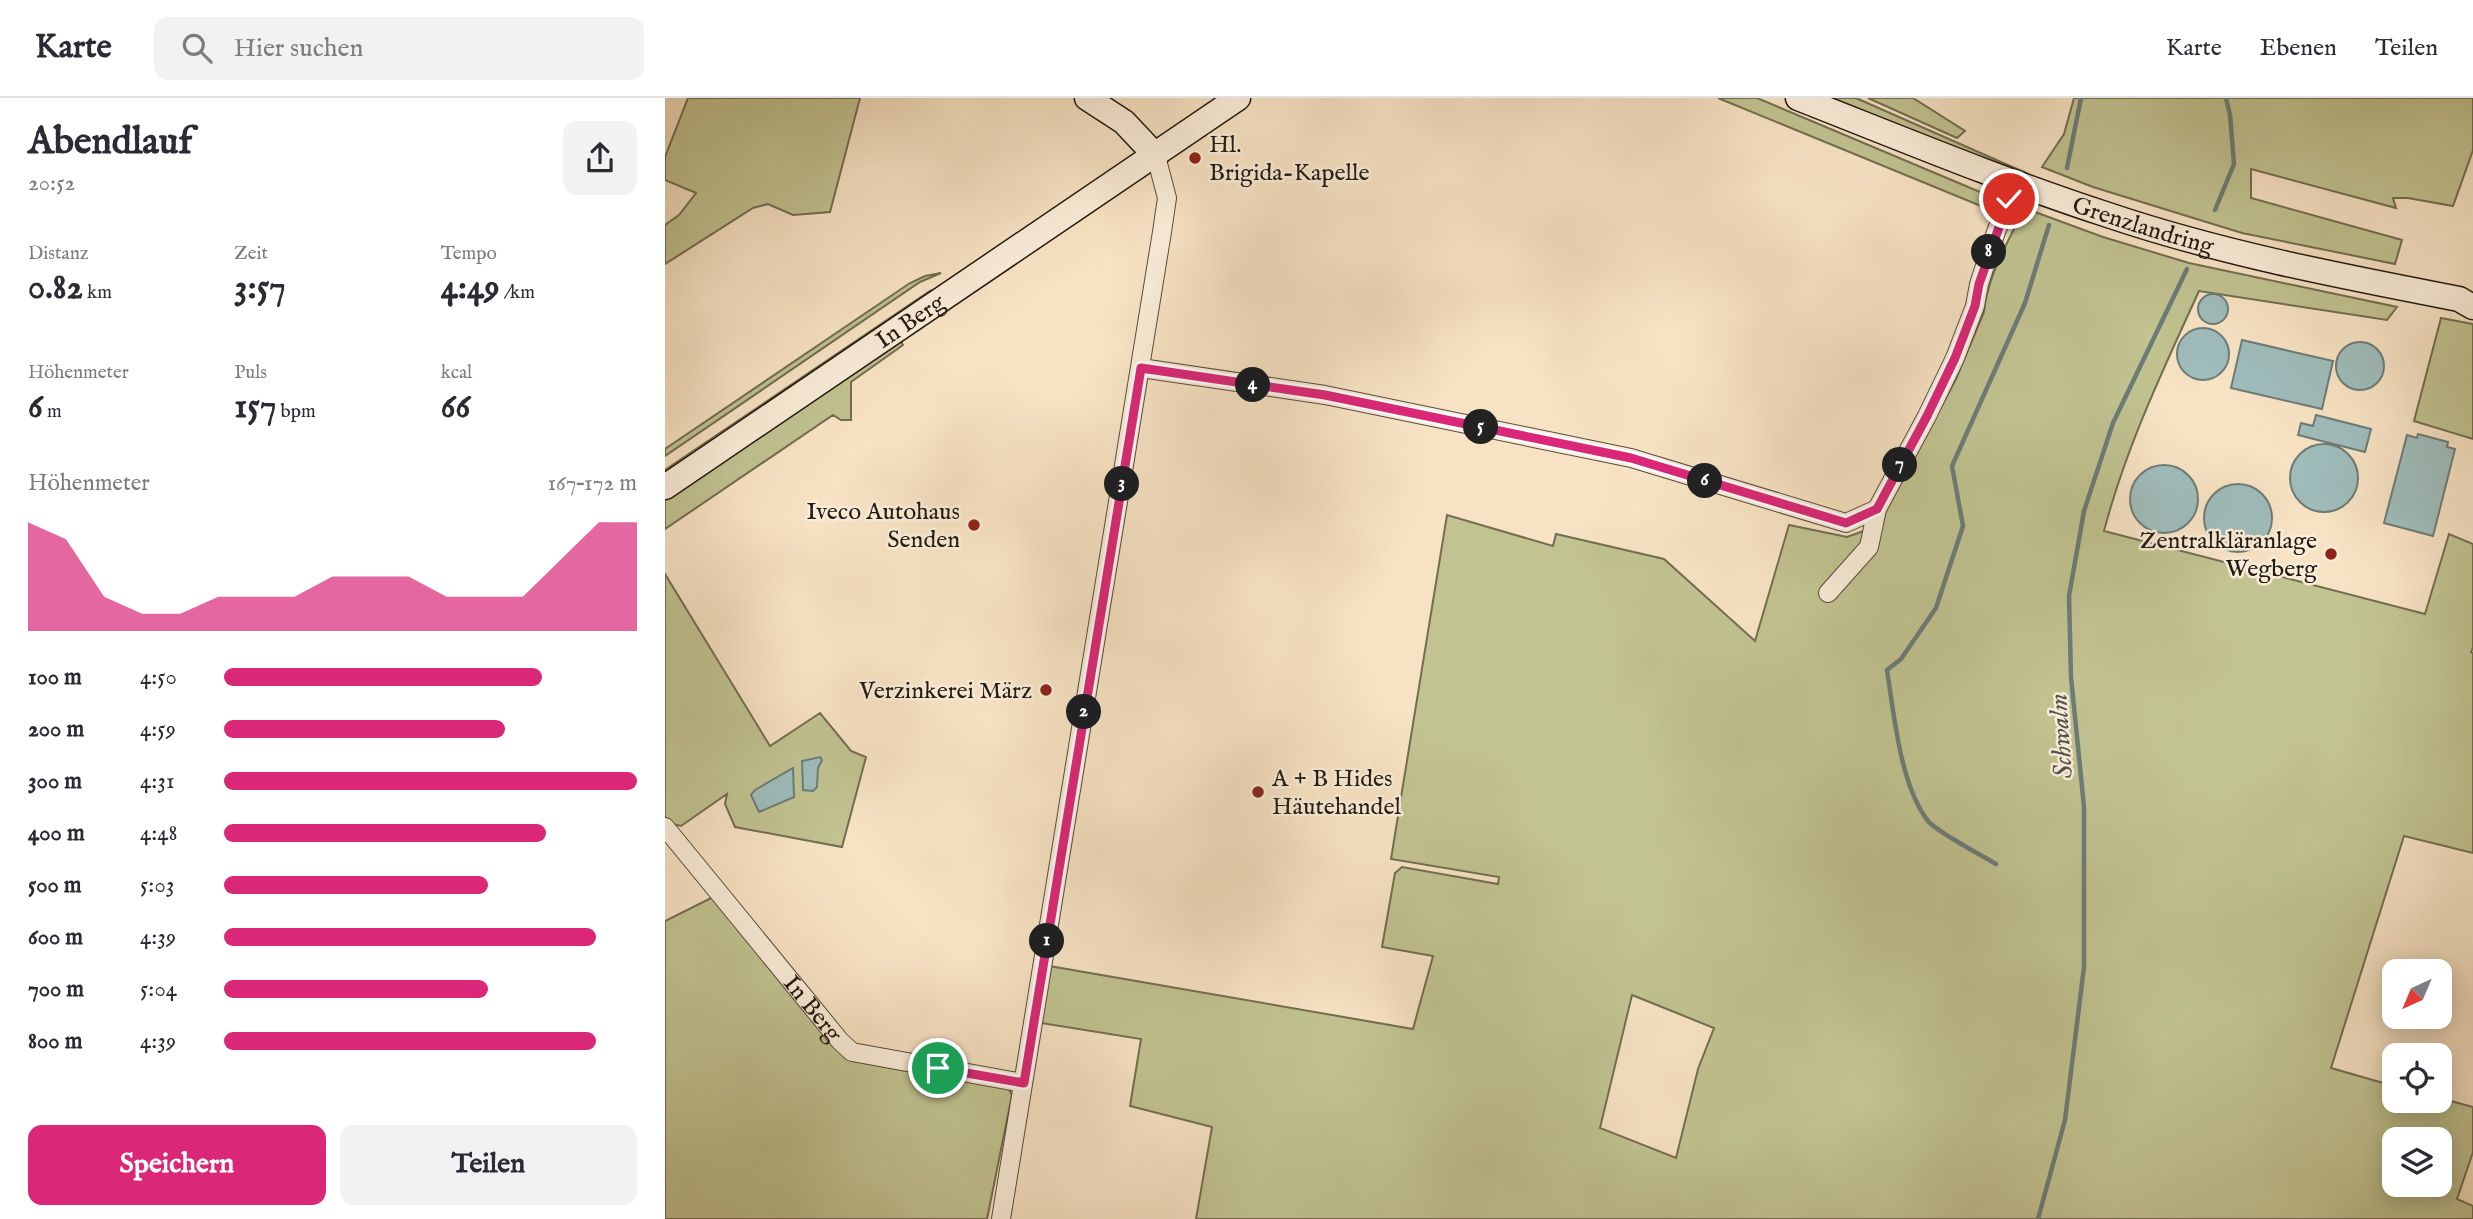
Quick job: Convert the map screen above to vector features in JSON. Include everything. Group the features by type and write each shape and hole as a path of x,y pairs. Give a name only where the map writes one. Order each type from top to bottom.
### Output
{"main road":[{"path":"1087,98 1124,122 1156,156"},
{"name":"In Berg","path":"665,486 1238,98"},
{"name":"Grenzlandring","path":"1798,98 2105,215 2232,251 2468,301"}],"street":[{"path":"1001,1219 1167,198 1156,156"},
{"path":"1829,593 1869,547 1877,509 1955,358 1975,306 1979,284 1996,232 2009,199 2020,184"},
{"path":"1141,368 1325,395 1631,458 1846,523 1877,509"},
{"name":"In Berg","path":"665,827 840,1041 852,1052 1024,1083"}],"green space":[{"path":"688,98 860,98 830,212 793,215 768,204 753,208 665,264 665,225 679,215 696,193 665,180 665,157"},
{"path":"1718,98 1757,98 1999,200 1998,213"},
{"path":"1823,98 1856,98 2026,173 2022,178"},
{"path":"1868,98 1913,98 1965,131 1957,138"},
{"path":"2074,98 2473,98 2473,150 2453,206 2393,198 2396,208 2251,169 2251,198 2402,240 2395,264 2242,233 2093,187 2042,167 2064,134"},
{"path":"2024,208 2103,237 2189,263 2397,307 2387,320 2199,291 2134,439 2104,531 2425,614 2449,534 2473,544 2473,853 2404,836 2331,1068 2382,1083 2382,1113 2452,1113 2452,1101 2473,1107 2473,1152 2457,1199 2473,1206 2473,1219 1196,1219 1212,1127 1130,1106 1141,1039 1041,1023 1049,966 1413,1029 1433,956 1382,947 1395,873 1402,867 1498,884 1499,877 1391,859 1447,515 1553,546 1556,534 1664,559 1755,641 1789,525 1847,537 1878,526 1956,379 1984,312 1989,285","holes":["1632,995 1714,1028 1698,1069 1676,1158 1600,1128"]},
{"path":"941,273 920,282 665,456 665,449 910,283"},
{"path":"945,286 665,478 665,470 930,291"},
{"path":"2441,318 2473,324 2473,439 2414,421"},
{"path":"899,338 903,345 851,382 851,420 841,420 833,415 665,529 665,495"},
{"path":"665,574 770,746 820,713 851,751 866,757 842,847 735,827 725,804 727,794 681,826 665,822"},
{"path":"715,896 847,1056 1006,1084 1012,1095 987,1219 665,1219 665,921"}],"water":[{"path":"2213,294 2219,295 2227,303 2227,315 2219,323 2213,324 2207,323 2199,315 2198,309 2199,303 2207,295"},
{"path":"2203,328 2222,335 2229,354 2222,373 2203,380 2184,373 2177,354 2184,335"},
{"path":"2242,340 2333,361 2322,409 2231,388"},
{"path":"2360,342 2377,349 2384,366 2377,383 2360,390 2343,383 2336,366 2343,349"},
{"path":"2316,415 2371,429 2365,452 2298,435 2301,423 2313,426"},
{"path":"2418,434 2448,442 2447,447 2455,449 2433,536 2384,523 2407,435 2417,438"},
{"path":"2317,444 2331,444 2343,449 2353,459 2358,478 2353,497 2343,507 2331,512 2317,512 2305,507 2295,497 2290,485 2290,471 2295,459 2305,449"},
{"path":"2157,465 2171,465 2183,470 2193,480 2198,499 2193,518 2183,528 2171,533 2157,533 2145,528 2135,518 2130,506 2130,492 2135,480 2145,470"},
{"path":"2231,484 2245,484 2257,489 2267,499 2272,518 2267,537 2257,547 2245,552 2231,552 2219,547 2209,537 2204,525 2204,511 2209,499 2219,489"},
{"path":"820,757 822,760 818,768 817,787 813,791 803,790 802,761"},
{"path":"793,768 794,797 759,812 751,795"}],"waterway":[{"path":"2067,168 2081,98"},
{"name":"Schwalm","path":"2215,210 2234,164 2226,98"},
{"path":"1996,864 1933,826 1918,806 1900,748 1887,670 1901,659 1936,608 1963,526 1952,466 2025,303 2049,225"},
{"name":"Schwalm","path":"2038,1219 2065,1120 2084,967 2084,807 2071,677 2069,596 2084,511 2113,423 2187,269"}],"place":[{"name":"Hl. Brigida-Kapelle","path":"1195,158"},
{"name":"Iveco Autohaus Senden","path":"974,525"},
{"name":"Zentralkläranlage Wegberg","path":"2331,554"},
{"name":"Verzinkerei März","path":"1046,690"},
{"name":"A + B Hides Häutehandel","path":"1258,792"}],"route":[{"path":"938,1068 1024,1083 1141,368 1325,395 1631,458 1846,523 1877,509 1927,416 1955,358 1975,306 1979,284 2009,199"}]}
